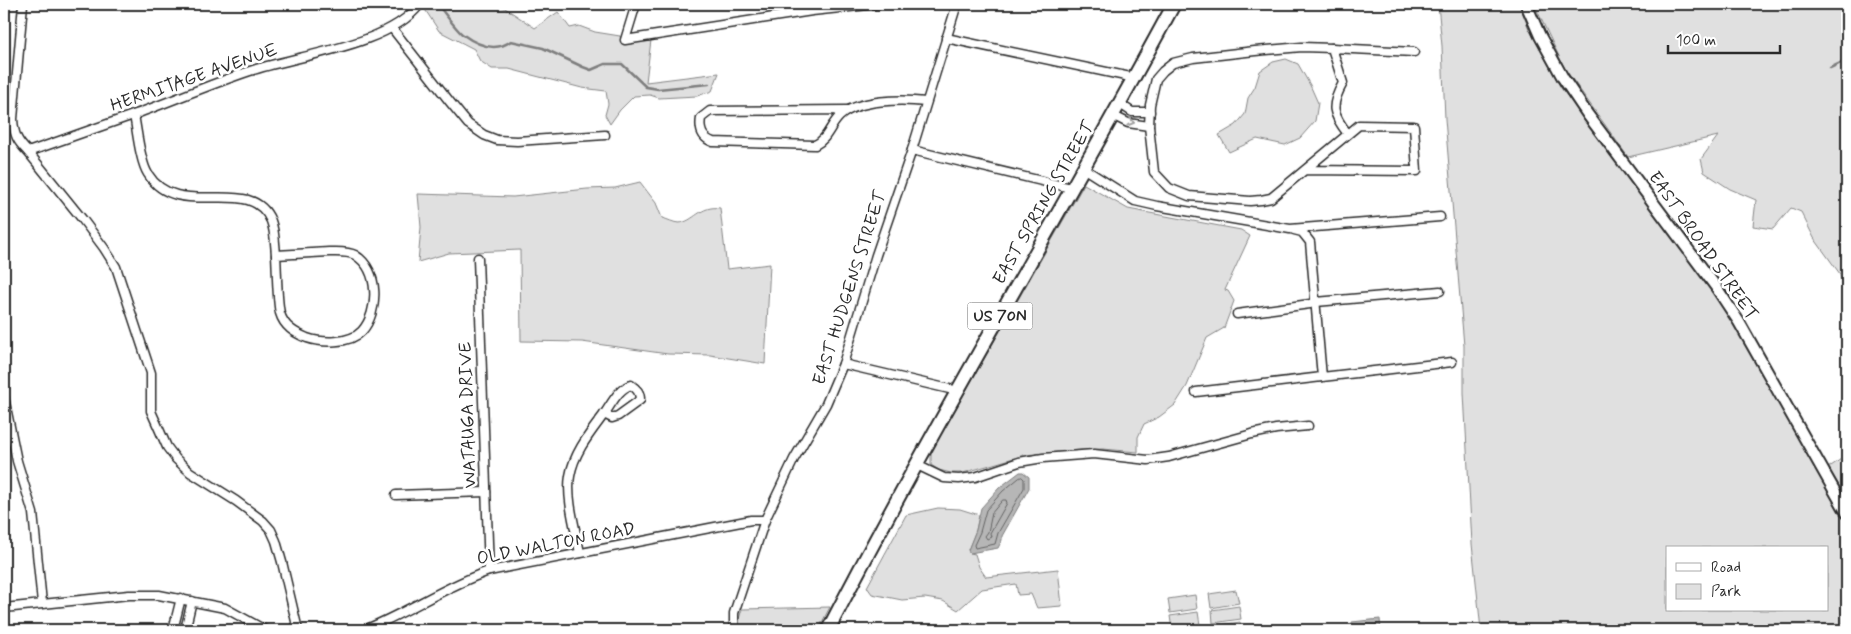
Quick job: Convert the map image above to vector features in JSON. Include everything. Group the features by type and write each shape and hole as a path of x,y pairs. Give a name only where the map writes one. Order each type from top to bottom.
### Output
{"main road":[{"name":"EAST SPRING STREET","path":"828,630 958,391 1071,188 1135,78 1172,4"}],"street":[{"path":"23,4 13,119 18,143 28,152 84,220 116,267 151,373 151,411 167,446 176,459 190,472 236,501 263,521 271,530 282,562 298,630"},
{"name":"HERMITAGE AVENUE","path":"28,152 134,115 251,70 329,50 392,28 415,11 420,4"},
{"path":"636,4 625,40 812,8 878,4"},
{"name":"EAST HUDGENS STREET","path":"734,630 734,613 765,520 794,459 826,404 843,364 957,4"},
{"name":"EAST BROAD STREET","path":"1526,4 1540,36 1563,78 1588,115 1716,287 1739,322 1847,512"},
{"path":"392,28 468,124 484,134 498,140 516,141 604,135"},
{"path":"946,38 1135,78"},
{"path":"1305,170 1417,170 1414,126 1360,125 1348,134 1271,198 1250,201 1189,196 1169,188 1154,172 1149,126 1156,79 1173,63 1193,58 1255,51 1302,47 1414,52"},
{"path":"1332,48 1343,83 1336,96 1335,116 1348,134"},
{"path":"847,110 833,124 825,138 815,145 713,142 705,139 700,125 701,118 710,111 847,110 892,101 910,100 926,102"},
{"path":"1117,110 1150,112"},
{"path":"1117,110 1128,123 1149,126"},
{"path":"134,115 146,173 155,183 176,196 240,197 254,202 265,210 272,222 280,312 286,324 295,333 311,339 329,342 347,339 361,333 370,319 374,304 374,290 371,276 364,264 355,255 344,252 276,255"},
{"path":"912,150 1071,188"},
{"path":"1083,168 1135,201 1302,232 1310,242 1322,377"},
{"path":"1290,229 1440,217"},
{"name":"WATAUGA DRIVE","path":"478,258 489,571"},
{"path":"1237,314 1316,302 1440,291"},
{"path":"1196,392 1452,362"},
{"path":"843,364 958,391"},
{"path":"580,553 570,499 569,478 575,458 586,439 604,414 624,387 631,385 637,388 640,400 618,416 612,418 604,414"},
{"path":"4,396 17,462 33,513 42,603"},
{"path":"917,465 944,478 959,479 975,477 1019,462 1043,458 1094,454 1148,460 1169,457 1252,434 1276,429 1308,426"},
{"path":"396,495 486,492"},
{"name":"OLD WALTON ROAD","path":"364,630 388,620 467,578 489,571 752,520 765,520"},
{"path":"4,608 129,595 159,595 225,608 265,630"},
{"path":"173,630 181,598"},
{"path":"185,630 192,600"}],"green space":[{"path":"427,4 499,4 535,28 558,12 570,28 579,26 595,32 620,36 622,44 651,40 646,82 719,73 712,91 697,96 659,98 650,95 634,96 620,110 610,124 605,115 608,104 606,91 582,88 509,69 492,69 480,61 474,49 439,31 424,8"},
{"path":"1438,4 1519,4 1529,29 1561,88 1684,248 1737,326 1847,519 1847,630 1481,630 1472,544 1464,393 1464,346 1445,119"},
{"path":"1534,4 1847,4 1847,323 1840,274 1814,238 1801,212 1791,208 1773,229 1753,226 1756,200 1730,189 1704,172 1701,159 1718,136 1628,157 1565,69"},
{"path":"1286,59 1298,64 1310,85 1318,103 1315,121 1300,138 1285,145 1257,139 1229,152 1219,135 1236,125 1245,114 1248,98 1255,87 1260,71 1273,62"},
{"path":"640,182 656,203 662,218 673,222 684,222 707,209 720,208 727,269 770,264 765,364 710,355 668,354 582,342 521,341 520,250 449,253 418,262 421,227 418,194 513,197 615,188"},
{"path":"1084,184 1128,209 1241,230 1250,236 1225,290 1228,291 1234,301 1224,328 1207,338 1187,386 1175,405 1159,417 1144,424 1138,437 1138,452 1103,449 1024,455 963,473 939,470 931,465 931,452"},
{"path":"1847,455 1847,498 1828,468"},
{"path":"938,508 960,509 979,515 976,530 968,550 970,553 975,554 979,567 986,577 1058,569 1062,606 1037,608 1031,594 1018,595 1016,584 982,589 958,610 943,601 925,598 902,600 872,594 867,587 906,515"},
{"path":"1236,590 1239,603 1211,608 1209,594"},
{"path":"1195,595 1197,609 1170,613 1168,599"},
{"path":"1239,606 1241,619 1213,623 1212,610"},
{"path":"830,607 818,630 739,630 739,619 742,609"},
{"path":"1198,612 1200,625 1172,629 1170,616"},
{"path":"1240,622 1242,630 1214,630 1213,626"}],"water":[{"path":"1020,472 1029,477 1029,488 1002,536 998,548 970,553 968,550 976,530 981,508 999,488"},
{"path":"1380,619 1381,630 1353,630 1352,622"}],"waterway":[{"path":"437,4 462,34 486,46 499,47 511,41 543,48 591,70 605,64 622,64 646,87 658,89 709,84"},
{"path":"1830,68 1847,60"}]}
